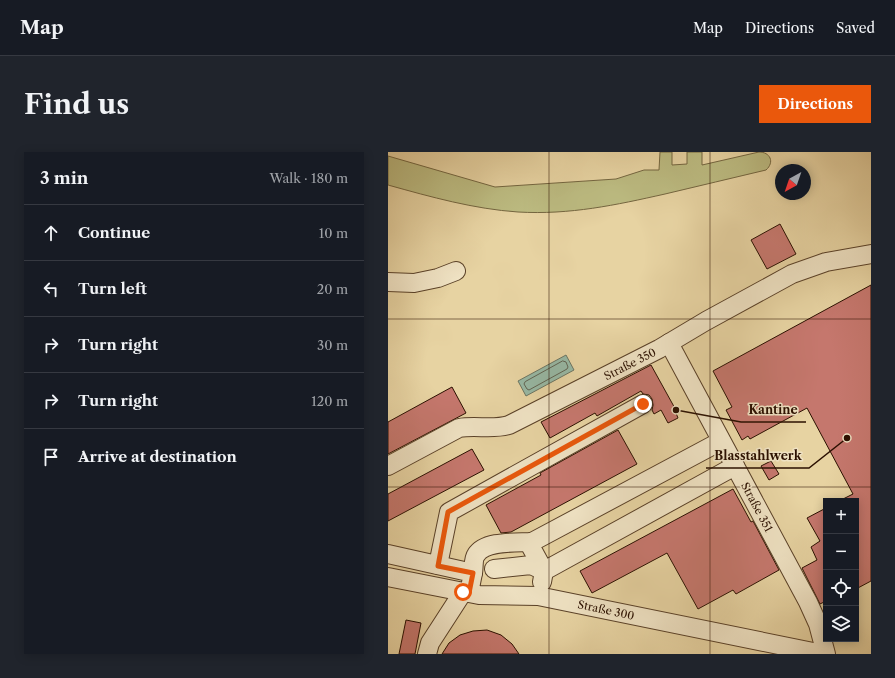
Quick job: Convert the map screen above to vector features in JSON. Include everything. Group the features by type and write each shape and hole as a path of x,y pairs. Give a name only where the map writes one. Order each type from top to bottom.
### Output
{"street":[{"name":"Straße 350","path":"388,466 459,428 468,426 501,427 509,425 669,343 792,274 826,262 871,254"},
{"path":"388,282 414,283 438,278 456,271"},
{"name":"Straße 351","path":"669,343 808,602 818,624 825,654"},
{"path":"438,566 448,512 643,404"},
{"path":"427,654 430,643 466,592 473,573 475,555 484,547 532,542 721,441"},
{"path":"544,571 735,466"},
{"path":"532,542 531,547 544,571 538,596"},
{"path":"388,554 473,573"},
{"path":"494,569 532,565 544,571"},
{"name":"Straße 300","path":"388,577 480,595 538,596 825,654"}],"shaded area":[{"path":"660,152 672,152 672,165 687,164 687,152 702,152 702,165 759,152 766,154 771,161 766,170 629,202 574,211 537,213 485,208 436,198 388,185 388,156 495,187 616,179 644,170 659,170"}],"water":[{"path":"566,355 574,370 526,396 518,381"}],"building":[{"path":"780,224 796,254 767,269 751,240"},
{"path":"871,285 871,581 859,587 859,498 845,498 853,494 807,408 750,439 748,436 742,440 726,410 732,407 713,371"},
{"path":"651,365 677,412 678,418 668,423 661,410 654,414 652,410 652,399 649,395 643,394 641,391 597,416 595,413 550,438 541,422"},
{"path":"452,387 466,413 388,454 388,422"},
{"path":"618,430 637,464 511,532 501,533 486,505"},
{"path":"472,449 484,470 388,521 388,494"},
{"path":"771,461 779,474 769,480 761,466"},
{"path":"733,489 751,522 753,521 779,570 736,594 733,590 698,609 667,553 592,593 580,571"},
{"path":"823,510 823,602 820,604 802,568 817,560 811,547 820,541 807,518"},
{"path":"406,620 421,623 415,654 399,654"},
{"path":"487,630 501,635 512,644 519,654 442,654 449,643 460,635 473,631"}],"place":[{"name":"Kantine","path":"676,410"},
{"name":"Blasstahlwerk","path":"847,438"}],"route":[{"path":"463,592 469,593 473,573 438,566 448,512 643,404"}]}
